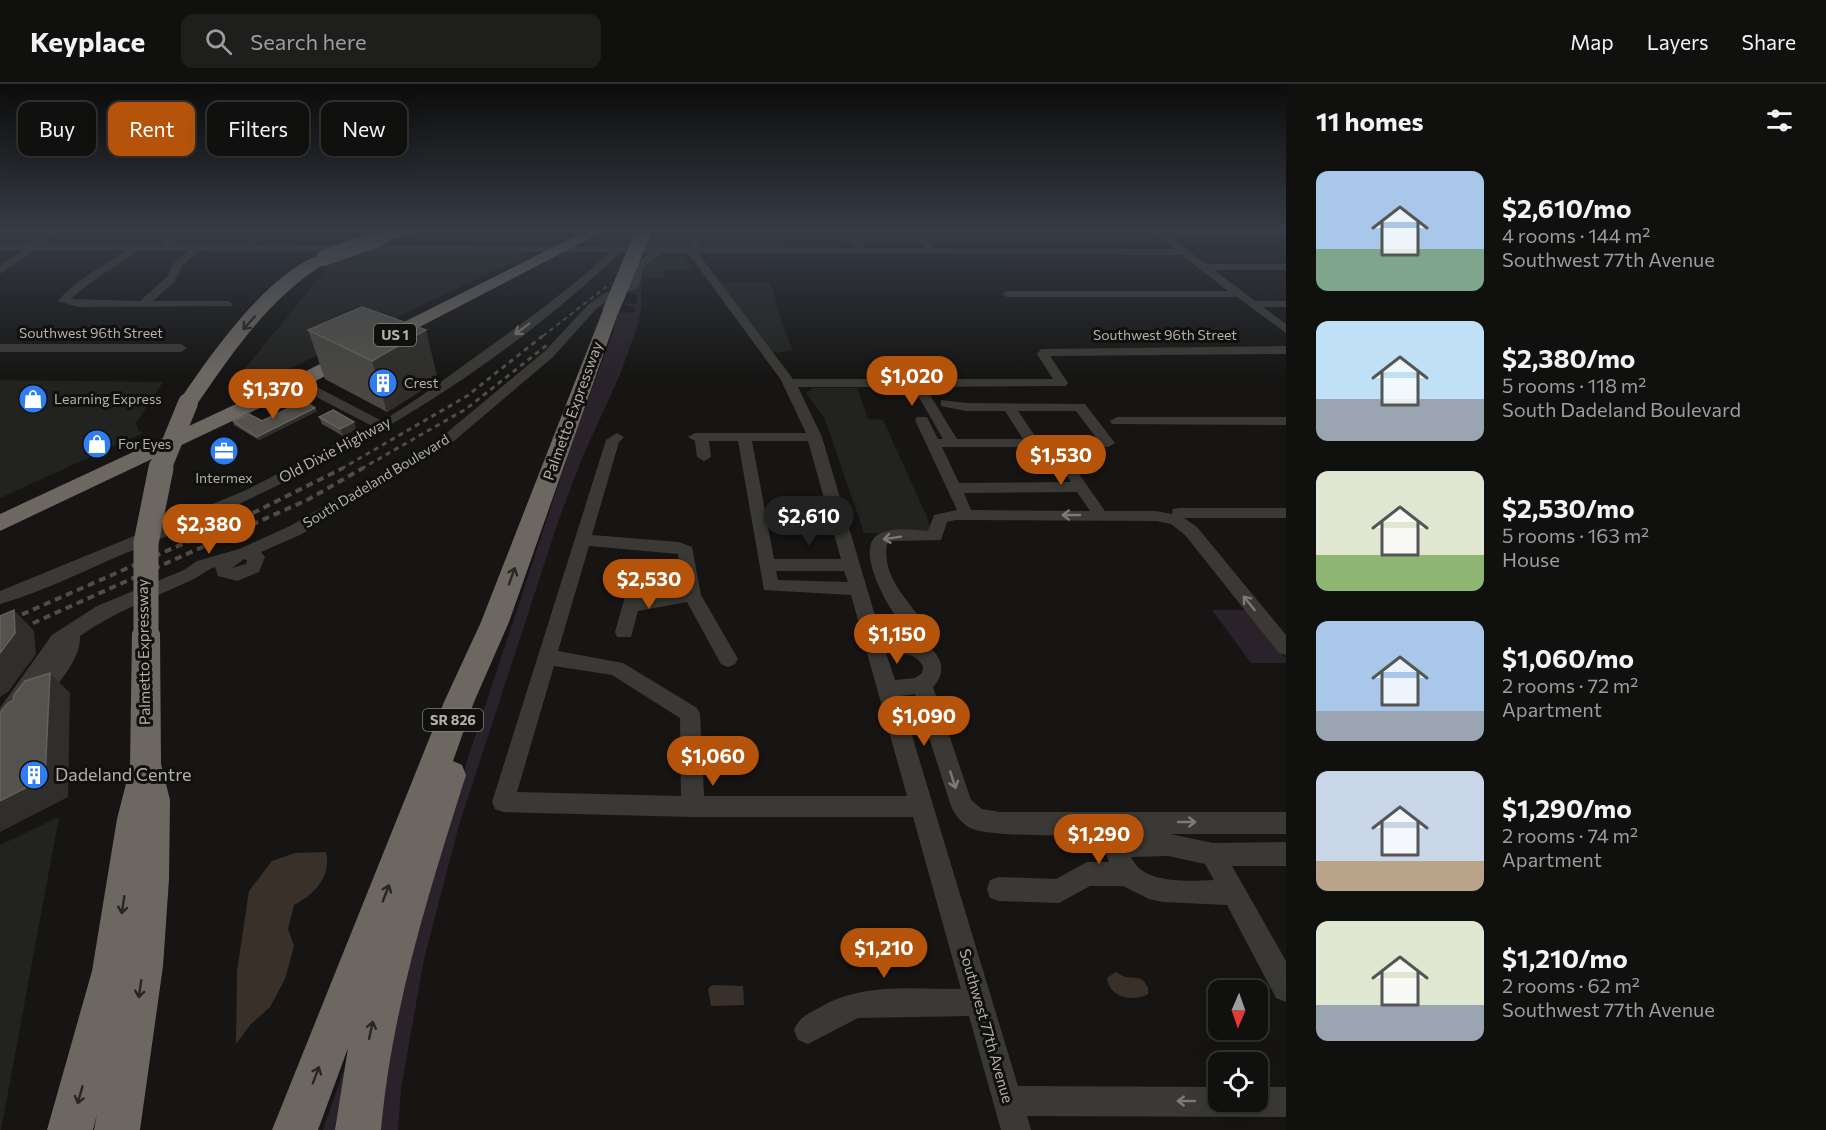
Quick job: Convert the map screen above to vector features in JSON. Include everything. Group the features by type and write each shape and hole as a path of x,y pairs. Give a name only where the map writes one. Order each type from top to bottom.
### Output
{"highway":[{"name":"Palmetto Expressway","path":"117,1130 144,966 151,879 153,800 145,764 146,633 143,580 151,497 174,429 188,403 217,359 290,279"},
{"name":"US 1","path":"429,312 491,279"},
{"name":"US 1","path":"0,523 501,279"},
{"name":"Palmetto Expressway","path":"295,1130 459,702 495,622 624,279"},
{"name":"US 1","path":"0,507 292,379"},
{"path":"102,475 127,457 135,446"},
{"path":"358,1130 367,1052 381,989 491,652 495,622"},
{"path":"70,1130 97,1035 113,962 135,807 145,764"}],"street":[{"path":"86,279 65,296 64,302 228,304"},
{"path":"142,304 171,279"},
{"name":"Old Dixie Highway","path":"0,598 259,489 328,456 382,426 458,375 550,308 584,279"},
{"name":"South Dadeland Boulevard","path":"224,572 223,566 357,495 443,443 549,354 568,329 592,307 607,296 634,286 636,279"},
{"name":"Southwest 77th Avenue","path":"712,279 789,383 803,407 814,437 1017,1130"},
{"path":"1218,279 1286,330"},
{"path":"1006,294 1239,294"},
{"path":"1251,304 1286,304"},
{"name":"Southwest 96th Street","path":"0,348 181,348"},
{"name":"Southwest 96th Street","path":"923,383 1062,383 1045,360 1044,353 1054,350 1286,350"},
{"path":"292,379 382,426"},
{"path":"789,383 923,383 940,406 952,443"},
{"path":"932,443 1108,443 1080,407 940,406"},
{"path":"1009,407 1033,443"},
{"path":"922,420 964,510"},
{"path":"1117,421 1286,421"},
{"path":"617,437 613,440 503,802 693,807 921,806"},
{"path":"704,457 699,437 814,437"},
{"path":"744,437 771,588 859,589"},
{"path":"1050,443 1098,510"},
{"path":"954,488 1082,487"},
{"path":"1179,513 1279,513 1286,529"},
{"path":"918,649 921,640 918,630 895,600 876,554 877,545 888,537 935,536 940,519 955,515 1144,516 1176,520 1191,531 1286,648"},
{"path":"582,540 683,549 688,554 692,595 728,659"},
{"name":"South Dadeland Boulevard","path":"190,574 208,571 231,575 242,574 253,568 245,556"},
{"name":"South Dadeland Boulevard","path":"0,723 26,699 68,650 72,640 70,633 103,611 190,574 203,565 245,556"},
{"path":"766,565 852,565"},
{"path":"624,632 637,579"},
{"path":"631,606 692,595"},
{"path":"875,646 918,649 927,656 928,675 962,806 976,819 1000,822 1286,823"},
{"path":"546,657 616,668 690,714 693,807"},
{"path":"887,688 928,675"},
{"name":"South Dadeland Boulevard","path":"0,744 26,699"},
{"path":"1233,893 1156,888 1135,881 1127,874 1118,854 1121,847 1194,847 1213,855 1286,854"},
{"path":"1213,855 1286,988"},
{"path":"999,889 1059,891 1087,874 1127,874"},
{"path":"808,1030 840,1010 858,1004 979,1002"},
{"path":"1008,1101 1286,1102"}],"shaded area":[{"path":"318,279 477,279 251,387 238,377"},
{"path":"639,279 642,279 638,325 619,377 582,458 558,522 459,825 424,959 401,1089 398,1130 377,1130 398,982 463,783 466,764 578,425 613,333 617,313 636,312 633,307 619,303 637,304 637,294 627,293 637,287"},
{"path":"770,282 793,351 771,353 720,283"},
{"path":"0,380 163,382 136,423 138,430 143,433 0,498"},
{"path":"813,388 857,388 868,419 883,420 927,517 931,533 864,533 825,419 806,393"},
{"path":"1212,610 1248,610 1286,659 1286,663 1251,663"},
{"path":"59,817 1,1130 0,1130 0,845"},
{"path":"326,852 326,869 320,884 294,905 288,929 294,946 285,979 270,1007 250,1025 236,1044 237,971 249,891 272,861 295,853"},
{"path":"1116,972 1125,977 1141,979 1148,988 1148,994 1129,998 1117,994 1112,990 1107,978"},
{"path":"712,985 743,986 744,1005 711,1006 708,989"},
{"path":"353,1043 340,1130 323,1130"}],"building":[{"path":"362,307 426,330 372,361 308,330"},
{"path":"304,401 315,408 257,437 233,421 249,414 262,421"},
{"path":"333,410 354,422 340,429 319,417"},
{"path":"14,610 15,633 0,653 0,616"},
{"path":"50,673 45,778 0,801 0,713 8,703 13,701 14,695 25,681"}],"railway":[{"path":"543,336 611,283"},
{"path":"341,469 467,396 545,334"},
{"path":"361,469 466,409 547,345"},
{"path":"0,638 309,499 363,468"},
{"path":"0,624 251,514 341,469"}],"place":[{"name":"Crest","path":"383,383"},
{"name":"Learning Express","path":"33,399"},
{"name":"For Eyes","path":"97,444"},
{"name":"Intermex","path":"224,451"},
{"name":"Dadeland Centre","path":"34,775"}]}
